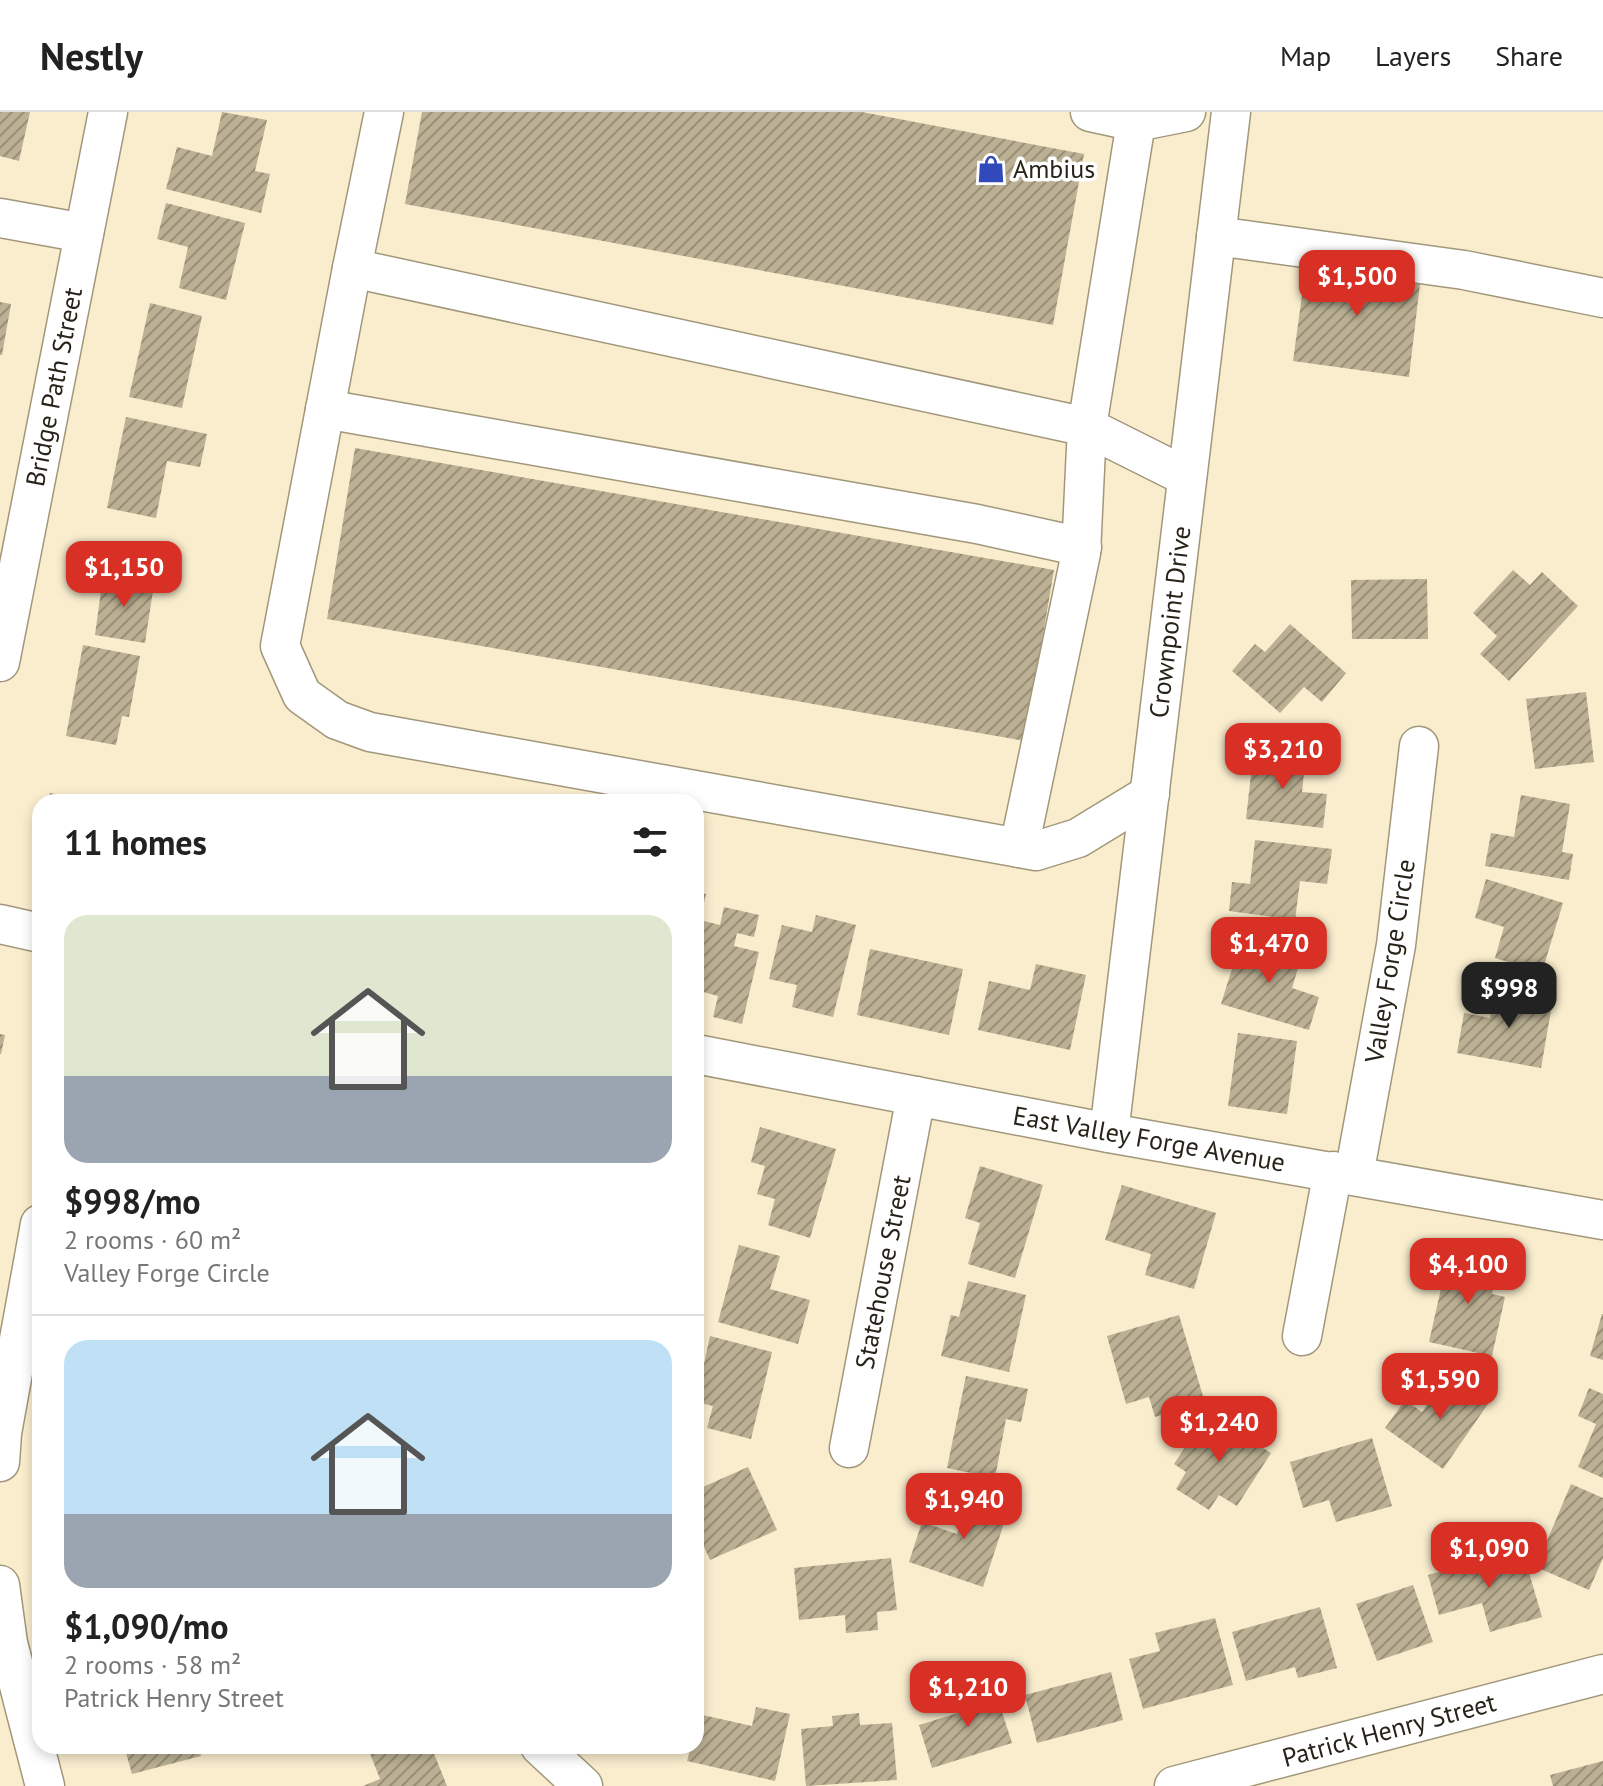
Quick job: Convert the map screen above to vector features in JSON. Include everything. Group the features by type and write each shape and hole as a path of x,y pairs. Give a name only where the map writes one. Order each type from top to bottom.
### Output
{"street":[{"name":"Bridge Path Street","path":"0,662 3,621 108,112"},
{"path":"384,112 280,646 302,695 337,720 370,732 1036,851 1078,838 1150,794"},
{"path":"1090,112 1135,117 1186,112"},
{"name":"Crownpoint Drive","path":"1109,1133 1231,112"},
{"path":"1019,848 1082,547 1087,427 1135,117"},
{"path":"0,218 84,233"},
{"path":"1216,236 1464,270 1603,298"},
{"path":"352,268 1087,427 1187,477"},
{"path":"325,409 977,524 1082,547"},
{"name":"Valley Forge Circle","path":"1302,1336 1396,945 1419,746"},
{"path":"0,924 32,931"},
{"name":"East Valley Forge Avenue","path":"704,1056 1109,1133 1603,1220"},
{"name":"Statehouse Street","path":"849,1448 916,1096"},
{"path":"0,1462 2,1433 32,1268"},
{"path":"0,1585 8,1643 32,1736"},
{"name":"Patrick Henry Street","path":"1174,1786 1603,1674"},
{"path":"37,1754 45,1786"},
{"path":"549,1754 583,1786"}],"building":[{"path":"0,112 30,112 19,161 0,156"},
{"path":"222,112 267,120 255,171 270,174 261,213 166,189 177,147 212,156"},
{"path":"422,112 862,112 1084,154 1053,325 405,204"},
{"path":"166,203 245,223 226,300 179,288 188,247 157,239"},
{"path":"1307,259 1421,275 1409,377 1293,361"},
{"path":"0,302 11,304 2,355 0,355"},
{"path":"150,303 202,316 182,408 129,397"},
{"path":"126,417 207,434 200,467 167,461 156,518 107,508"},
{"path":"355,448 1054,570 1025,741 327,619"},
{"path":"1513,570 1530,585 1542,572 1578,606 1509,681 1480,654 1497,636 1473,613"},
{"path":"103,576 154,584 145,643 95,635"},
{"path":"1427,579 1428,639 1352,639 1351,580"},
{"path":"1290,624 1346,673 1322,702 1304,687 1280,713 1232,671 1255,644 1265,652"},
{"path":"83,645 140,656 129,717 122,716 116,745 66,736"},
{"path":"1586,692 1594,762 1535,769 1526,699"},
{"path":"1254,748 1306,754 1302,792 1327,794 1323,828 1246,819"},
{"path":"1521,795 1570,804 1562,852 1573,854 1569,880 1485,866 1491,833 1514,837"},
{"path":"1255,840 1332,849 1327,884 1300,881 1295,920 1229,911 1232,882 1250,884"},
{"path":"1486,879 1563,903 1542,972 1495,958 1504,927 1475,918"},
{"path":"724,907 759,915 754,937 737,933 734,946 759,952 742,1024 713,1017 718,996 704,992 704,921 720,925"},
{"path":"816,915 856,925 833,1017 792,1007 797,985 769,979 782,925 812,932"},
{"path":"1242,937 1302,955 1292,988 1319,997 1309,1030 1221,1004"},
{"path":"870,949 963,969 949,1035 857,1015"},
{"path":"1036,964 1086,975 1070,1050 978,1030 989,981 1030,990"},
{"path":"1495,989 1553,999 1541,1068 1457,1053 1464,1013 1490,1018"},
{"path":"1238,1033 1297,1041 1287,1114 1228,1106"},
{"path":"0,1034 5,1035 1,1054 0,1054"},
{"path":"760,1127 836,1149 810,1238 768,1225 775,1199 757,1194 765,1166 751,1162"},
{"path":"980,1166 1043,1185 1015,1278 968,1264 980,1223 965,1218"},
{"path":"1122,1185 1216,1213 1194,1289 1145,1275 1151,1254 1105,1240"},
{"path":"739,1245 780,1256 770,1289 810,1300 798,1344 718,1322"},
{"path":"1449,1253 1499,1265 1492,1294 1505,1297 1492,1356 1429,1342"},
{"path":"968,1281 1026,1295 1009,1372 941,1356 951,1315 959,1317"},
{"path":"1603,1314 1603,1360 1590,1356"},
{"path":"1179,1315 1205,1403 1155,1417 1149,1397 1126,1404 1107,1336"},
{"path":"710,1336 772,1352 751,1439 707,1428 713,1406 704,1404 704,1364"},
{"path":"1449,1373 1490,1401 1443,1469 1385,1428 1405,1400 1422,1412"},
{"path":"966,1376 1028,1389 1021,1422 1006,1419 995,1478 947,1468"},
{"path":"1589,1388 1603,1394 1603,1478 1578,1467 1596,1424 1578,1416"},
{"path":"1207,1413 1271,1453 1237,1506 1219,1495 1209,1510 1176,1489 1186,1472 1174,1464"},
{"path":"1372,1438 1392,1506 1336,1522 1329,1500 1303,1508 1290,1462"},
{"path":"748,1467 777,1530 710,1560 704,1547 704,1486"},
{"path":"1571,1484 1603,1498 1603,1558 1589,1590 1536,1567"},
{"path":"972,1489 1011,1502 983,1587 909,1562 922,1522 957,1534"},
{"path":"1522,1549 1542,1617 1490,1632 1482,1603 1439,1615 1428,1575"},
{"path":"891,1558 897,1610 877,1612 878,1630 846,1633 845,1615 799,1620 794,1568"},
{"path":"1413,1585 1433,1642 1377,1661 1356,1604"},
{"path":"1320,1607 1337,1668 1298,1678 1295,1667 1246,1681 1232,1632"},
{"path":"1215,1618 1233,1685 1143,1709 1129,1659 1160,1651 1155,1633"},
{"path":"1111,1672 1123,1720 1037,1743 1025,1695"},
{"path":"992,1681 1012,1743 932,1768 919,1725 971,1709 964,1689"},
{"path":"756,1707 790,1714 775,1781 687,1761 689,1754 704,1754 704,1715 752,1726"},
{"path":"859,1713 860,1725 892,1723 897,1780 806,1786 801,1729 833,1726 832,1716"},
{"path":"126,1754 201,1756 132,1774"},
{"path":"370,1754 434,1754 447,1786 363,1786 380,1779"},
{"path":"1603,1761 1603,1786 1553,1786 1550,1775"}],"place":[{"name":"Ambius","path":"991,169"}]}
